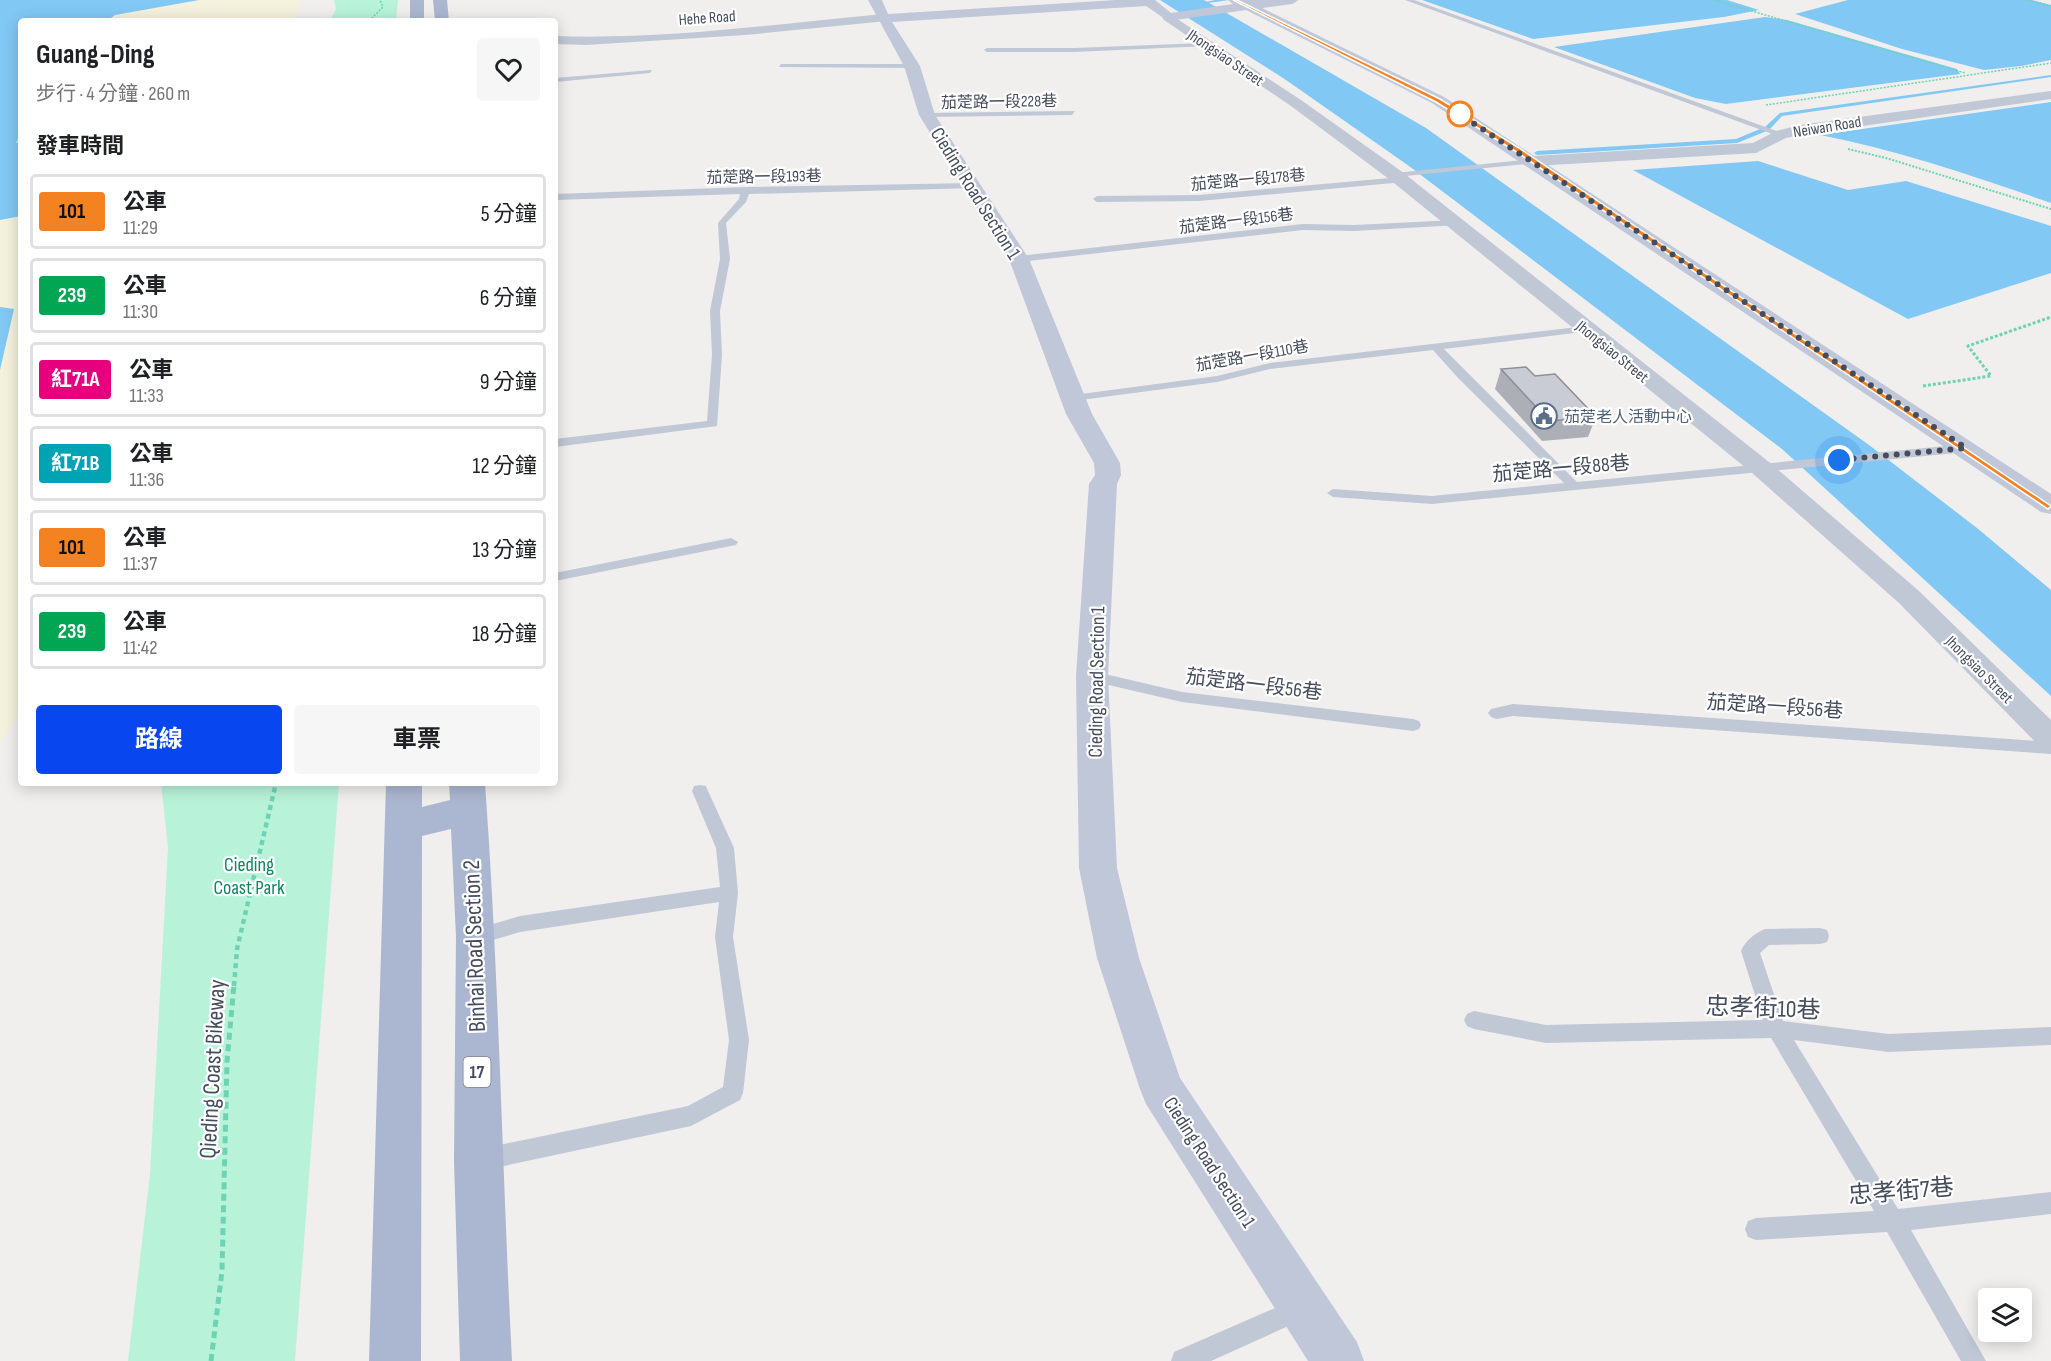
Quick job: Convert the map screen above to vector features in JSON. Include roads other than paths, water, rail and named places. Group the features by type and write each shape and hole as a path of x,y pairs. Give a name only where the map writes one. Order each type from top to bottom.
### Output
{"main road":[{"path":"417,0 417,18"},
{"path":"440,0 442,18"},
{"path":"395,1361 404,786"},
{"path":"403,826 468,797"},
{"name":"Binhai Road Section 2","path":"468,797 476,937 478,1161 486,1361"}],"street":[{"path":"1174,16 1221,10 1241,3 1292,0"},
{"name":"Hehe Road","path":"558,40 586,41 745,31 879,9 1147,1"},
{"name":"Jhongsiao Street","path":"1147,1 1174,16 1206,45 1402,176 1586,329 1760,467 1909,597 2051,739"},
{"path":"1241,3 1438,100 1882,392 2051,507"},
{"name":"Cieding Road Section 1","path":"879,9 912,66 927,115 1019,259 1073,398 1107,463 1108,475 1103,484 1092,676 1098,868 1118,958 1162,1089 1338,1361"},
{"name":"Neiwan Road","path":"1534,161 1756,148 1781,134 1925,111 2051,95"}],"lane":[{"path":"1408,0 1781,134"},
{"path":"987,50 1074,50 1206,45"},
{"path":"781,66 912,66"},
{"path":"558,80 650,71"},
{"name":"茄萣路一段228巷","path":"927,115 1072,113"},
{"name":"茄萣路一段178巷","path":"1097,199 1199,198 1534,161"},
{"name":"茄萣路一段193巷","path":"558,197 746,189 973,186"},
{"path":"558,443 713,424 717,354 715,311 725,259 722,223 743,200 746,189"},
{"name":"茄萣路一段156巷","path":"1019,259 1303,227 1354,228 1456,223"},
{"name":"茄萣路一段110巷","path":"1073,398 1217,379 1270,366 1586,329"},
{"path":"1436,347 1463,377 1575,487"},
{"name":"茄萣路一段88巷","path":"1333,493 1410,500 1575,487 1966,448"},
{"path":"558,576 731,542"},
{"name":"茄萣路一段56巷","path":"1092,676 1182,697 1413,725"},
{"name":"茄萣路一段56巷","path":"1497,713 1514,710 1659,718 2051,748"},
{"path":"478,1161 691,1116 733,1093 739,1040 724,937 729,893 725,848 700,791"},
{"path":"476,937 520,924 729,893"},
{"path":"1820,936 1765,937 1750,951 1776,1029 1893,1221 1974,1361"},
{"name":"忠孝街10巷","path":"1474,1020 1546,1034 1776,1029 1889,1043 2051,1036"},
{"name":"忠孝街7巷","path":"1756,1229 1893,1221 2051,1203"},
{"path":"1183,1361 1305,1307"}],"water":[{"path":"0,0 199,0 115,15 111,18 18,18 18,139 16,143 18,143 18,217 0,220"},
{"path":"1160,0 1204,0 1426,128 1869,445 1977,528 2051,590 2051,696 1782,449 1409,166 1286,80"},
{"path":"1422,0 1727,0 1759,10 1724,17 1533,39"},
{"path":"1848,0 2032,0 2051,5 2051,60 1984,70 1902,49 1795,14"},
{"path":"1765,17 1787,20 1957,69 1960,74 1726,104 1695,98 1554,47"},
{"path":"2051,102 2051,203 1908,156 1820,135"},
{"path":"1758,161 1848,190 1906,181 2051,226 2051,273 1908,319 1633,170"},
{"path":"0,307 14,309 0,370"}],"waterway":[{"path":"1208,2 1227,0"},
{"path":"1537,153 1737,141 1756,135 1772,125 1780,115 2051,76"}],"place":[{"name":"茄萣老人活動中心","path":"1544,416"}],"park label":[{"name":"Cieding Coast Park","path":"249,876"}]}
